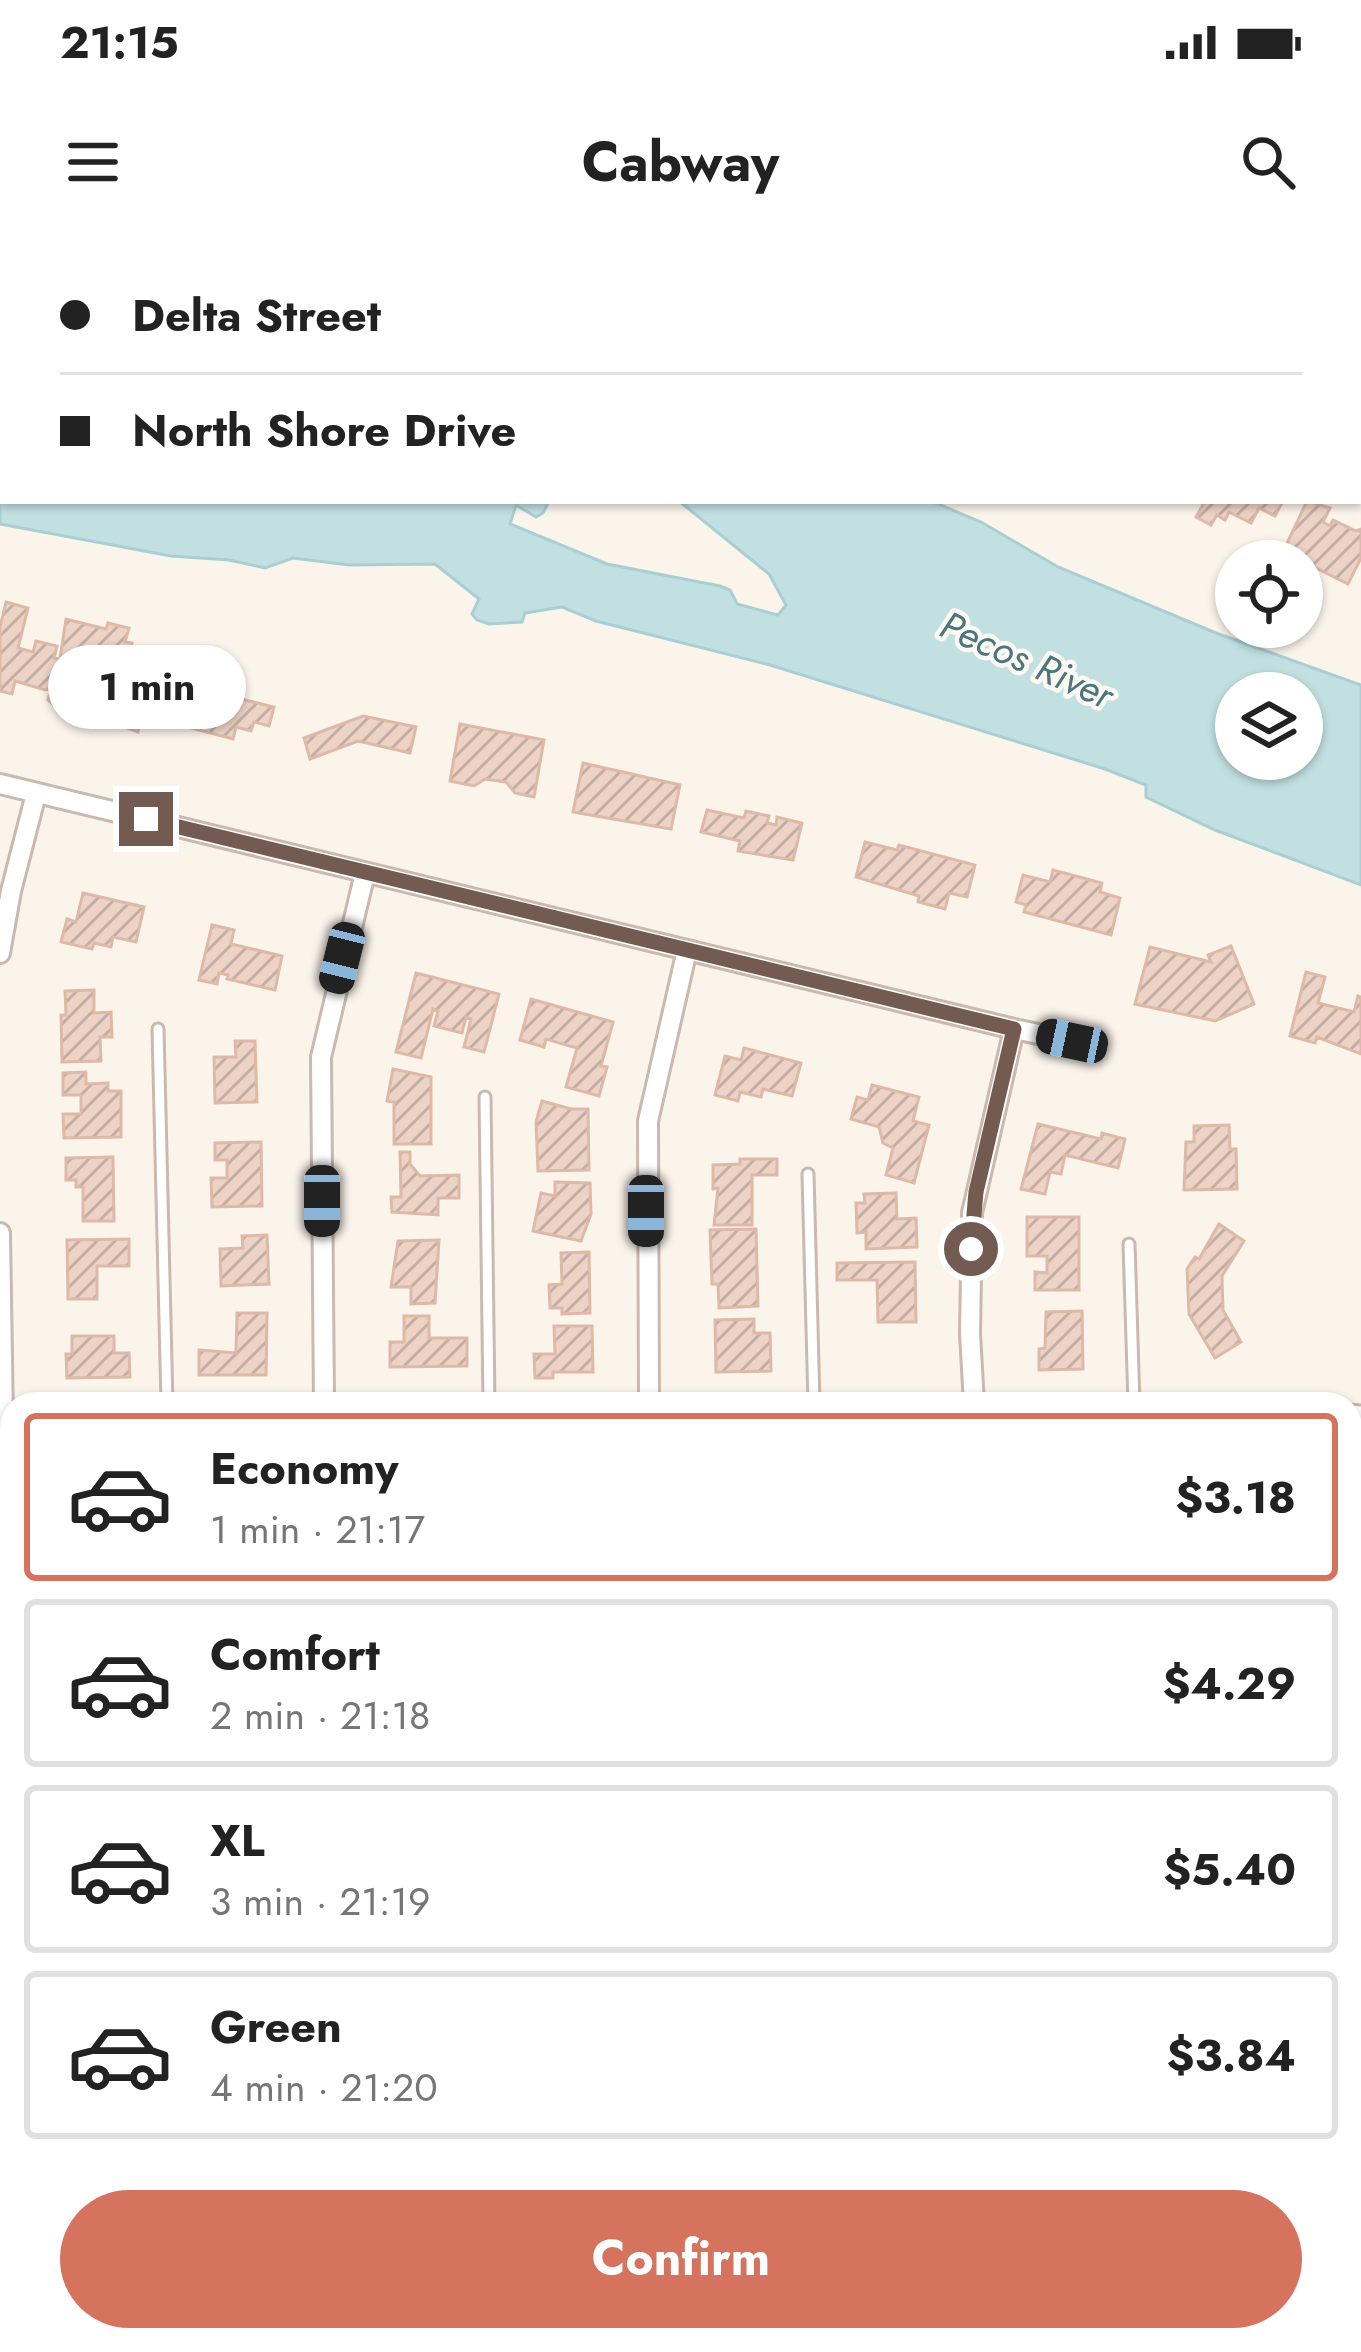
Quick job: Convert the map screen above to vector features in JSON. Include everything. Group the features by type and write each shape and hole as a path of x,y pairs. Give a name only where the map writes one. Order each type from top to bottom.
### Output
{"street":[{"path":"0,784 1014,1029 1082,1043 1095,1040"},
{"path":"0,953 36,794"},
{"path":"324,1392 320,1057 365,874"},
{"path":"649,1392 648,1121 687,950"},
{"path":"973,1392 972,1214 1014,1029"},
{"path":"0,1233 4,1392"}],"lane":[{"path":"158,1028 167,1392"},
{"path":"485,1097 489,1392"},
{"path":"808,1174 814,1392"},
{"path":"1130,1244 1134,1392"}],"water":[{"name":"Pecos River","path":"0,504 548,504 536,517 516,505 510,524 607,564 720,586 730,590 737,604 778,615 786,605 769,574 683,504 938,504 981,522 1058,567 1215,633 1215,648 1258,648 1361,685 1361,885 1215,830 1146,797 1146,785 1105,769 770,665 596,621 562,607 525,613 522,622 477,620 472,614 479,599 435,564 349,565 293,558 265,568 171,556 0,524"}],"building":[{"path":"1203,504 1281,504 1275,516 1259,508 1251,523 1229,512 1225,520 1217,515 1211,525 1196,517"},
{"path":"1306,504 1330,508 1323,522 1330,526 1333,520 1361,529 1361,558 1348,584 1323,572 1323,540 1288,540"},
{"path":"6,602 28,608 18,648 33,652 36,641 57,646 54,658 60,659 66,619 106,629 108,623 129,628 125,642 132,643 129,655 138,656 130,688 99,680 104,660 94,657 92,676 96,677 90,705 65,699 63,707 54,705 48,700 51,688 15,681 12,694 0,691 0,627"},
{"path":"175,683 274,707 269,726 254,722 251,731 236,727 233,739 172,723"},
{"path":"110,697 144,705 138,732 112,722 115,712 107,710"},
{"path":"363,716 416,727 410,753 358,741 310,759 304,738"},
{"path":"460,724 544,740 534,797 515,793 506,782 485,779 474,786 450,781"},
{"path":"583,763 680,785 671,829 573,812"},
{"path":"707,810 744,818 746,811 769,816 767,823 776,825 777,817 802,823 793,860 738,851 740,841 701,832"},
{"path":"865,842 897,850 899,845 975,865 967,897 949,893 945,909 856,877"},
{"path":"1053,870 1102,883 1100,892 1120,898 1111,935 1024,912 1026,905 1016,902 1023,875 1050,882"},
{"path":"83,893 144,907 136,942 113,937 111,947 94,943 92,949 61,942 67,919 76,922"},
{"path":"212,925 234,930 231,944 282,956 275,990 219,973 217,984 199,980"},
{"path":"1231,946 1254,1004 1215,1021 1135,1004 1150,947 1211,962 1208,955"},
{"path":"1306,972 1325,977 1318,1003 1354,1012 1361,997 1361,1054 1317,1037 1315,1043 1290,1036"},
{"path":"416,973 499,994 484,1052 464,1047 471,1019 466,1017 462,1033 434,1026 438,1011 433,1009 421,1058 396,1052"},
{"path":"94,990 94,1013 111,1012 112,1037 100,1037 101,1061 62,1062 65,991"},
{"path":"531,999 613,1022 601,1066 607,1067 599,1096 566,1087 577,1048 546,1039 544,1047 520,1040"},
{"path":"235,1041 255,1041 257,1102 215,1103 214,1057 236,1057"},
{"path":"744,1048 801,1063 792,1096 763,1089 761,1097 740,1092 738,1101 715,1095 725,1056 741,1060"},
{"path":"393,1069 431,1077 431,1144 394,1144 394,1102 387,1101"},
{"path":"86,1072 86,1084 108,1083 108,1091 121,1091 121,1137 64,1138 63,1114 81,1114 81,1095 63,1095 63,1073"},
{"path":"872,1085 919,1097 913,1121 929,1125 914,1183 886,1175 893,1148 883,1143 879,1127 851,1119 857,1097 868,1100"},
{"path":"542,1101 588,1109 589,1170 538,1171 536,1122"},
{"path":"1038,1124 1101,1139 1102,1133 1125,1139 1118,1168 1065,1155 1061,1174 1050,1172 1045,1194 1021,1189"},
{"path":"1229,1125 1230,1149 1236,1149 1237,1189 1184,1190 1186,1142 1194,1142 1194,1126"},
{"path":"261,1142 262,1206 212,1207 211,1178 227,1178 227,1160 215,1160 215,1143"},
{"path":"400,1152 410,1152 410,1164 420,1176 459,1175 459,1198 438,1198 438,1215 392,1212 391,1197 401,1197"},
{"path":"113,1157 114,1221 83,1221 83,1187 76,1187 76,1180 66,1180 66,1158"},
{"path":"740,1159 777,1159 777,1175 752,1175 752,1225 714,1225 718,1188 713,1189 713,1165 740,1164"},
{"path":"555,1182 590,1183 591,1214 581,1241 533,1231 541,1193 555,1196"},
{"path":"896,1193 897,1219 916,1218 917,1247 866,1249 866,1232 857,1233 856,1203 865,1203 864,1194"},
{"path":"1027,1217 1079,1217 1079,1290 1035,1290 1035,1272 1047,1273 1047,1256 1027,1256"},
{"path":"1219,1224 1244,1241 1222,1276 1223,1310 1241,1342 1215,1358 1189,1314 1187,1269 1195,1257 1199,1259"},
{"path":"756,1229 758,1306 719,1308 718,1284 712,1284 710,1230"},
{"path":"267,1235 269,1284 221,1286 220,1249 243,1248 242,1236"},
{"path":"129,1239 129,1266 97,1266 97,1299 68,1299 67,1240"},
{"path":"439,1240 435,1303 411,1304 411,1287 391,1287 398,1241"},
{"path":"589,1252 590,1313 562,1314 562,1308 550,1308 549,1285 562,1284 561,1253"},
{"path":"915,1262 916,1322 878,1322 877,1280 837,1280 837,1263"},
{"path":"1082,1311 1083,1369 1039,1370 1046,1312"},
{"path":"237,1313 267,1313 266,1375 199,1375 199,1350 236,1353"},
{"path":"404,1316 429,1316 429,1338 467,1338 467,1366 390,1367 390,1342 404,1342"},
{"path":"754,1319 754,1333 770,1333 771,1371 716,1372 715,1320"},
{"path":"554,1326 592,1326 593,1372 553,1372 553,1378 535,1378 534,1354 555,1354"},
{"path":"72,1336 114,1336 114,1353 129,1353 130,1377 67,1378 66,1354 72,1354"}],"route":[{"path":"146,819 1014,1029 976,1192 971,1249"}]}
